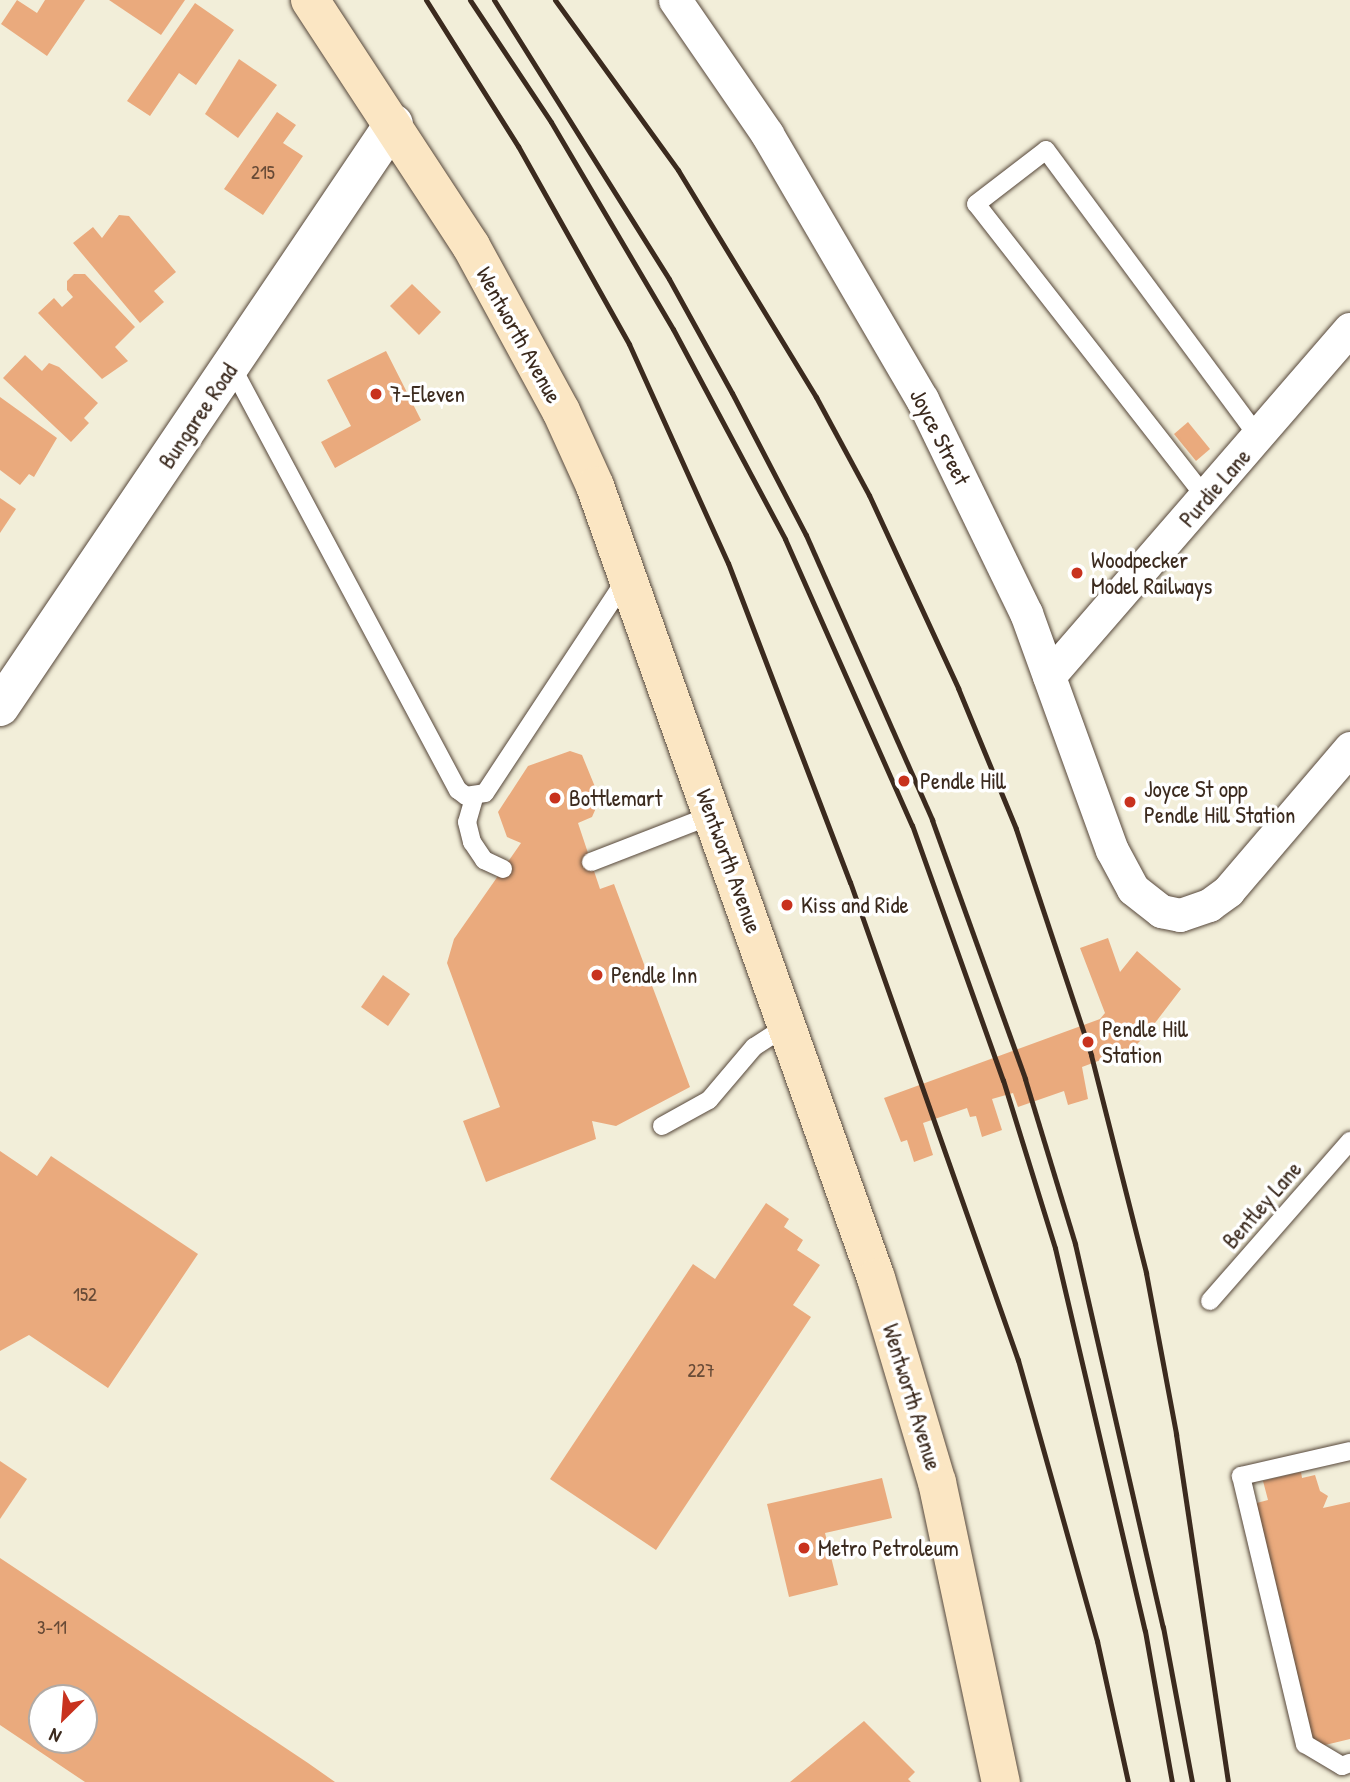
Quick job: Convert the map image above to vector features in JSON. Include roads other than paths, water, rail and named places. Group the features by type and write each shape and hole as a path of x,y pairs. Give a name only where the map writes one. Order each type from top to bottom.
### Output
{"main road":[{"name":"Wentworth Avenue","path":"310,0 394,123 471,246 561,411 595,486 876,1278 937,1482 1001,1782"}],"street":[{"name":"Joyce Street","path":"675,0 767,134 922,399 1026,613 1122,873 1146,902 1180,915 1209,905 1236,882 1350,749"},
{"name":"Bungaree Road","path":"0,707 232,367 394,123"},
{"name":"Purdie Lane","path":"1049,676 1350,329"}],"lane":[{"path":"1206,498 976,204 1046,150 1258,438"},
{"path":"232,367 458,790 474,798"},
{"path":"503,869 484,860 472,842 467,822 474,798 485,793 627,577"},
{"path":"591,862 712,815"},
{"path":"662,1126 709,1100 754,1047 788,1025"},
{"name":"Bentley Lane","path":"1210,1301 1350,1141"},
{"path":"1350,1451 1241,1476 1305,1744 1342,1766 1350,1763"}],"railway":[{"path":"426,0 518,146 629,344 728,563 850,882 1018,1360 1097,1641 1128,1782"},
{"path":"470,0 551,122 673,329 785,539 912,825 1003,1080 1055,1248 1145,1631 1172,1782"},
{"path":"494,0 669,279 732,393 806,535 932,820 1025,1079 1075,1244 1163,1627 1192,1782"},
{"path":"555,0 678,170 816,397 869,495 958,688 1016,829 1091,1055 1146,1273 1176,1434 1228,1782"}],"place":[{"name":"7-Eleven","path":"376,394"},
{"name":"Woodpecker Model Railways","path":"1077,573"},
{"name":"Pendle Hill","path":"904,781"},
{"name":"Bottlemart","path":"555,798"},
{"name":"Joyce St opp Pendle Hill Station","path":"1130,802"},
{"name":"Kiss and Ride","path":"787,905"},
{"name":"Pendle Inn","path":"597,975"},
{"name":"Pendle Hill Station","path":"1088,1042"},
{"name":"Metro Petroleum","path":"804,1548"}]}
